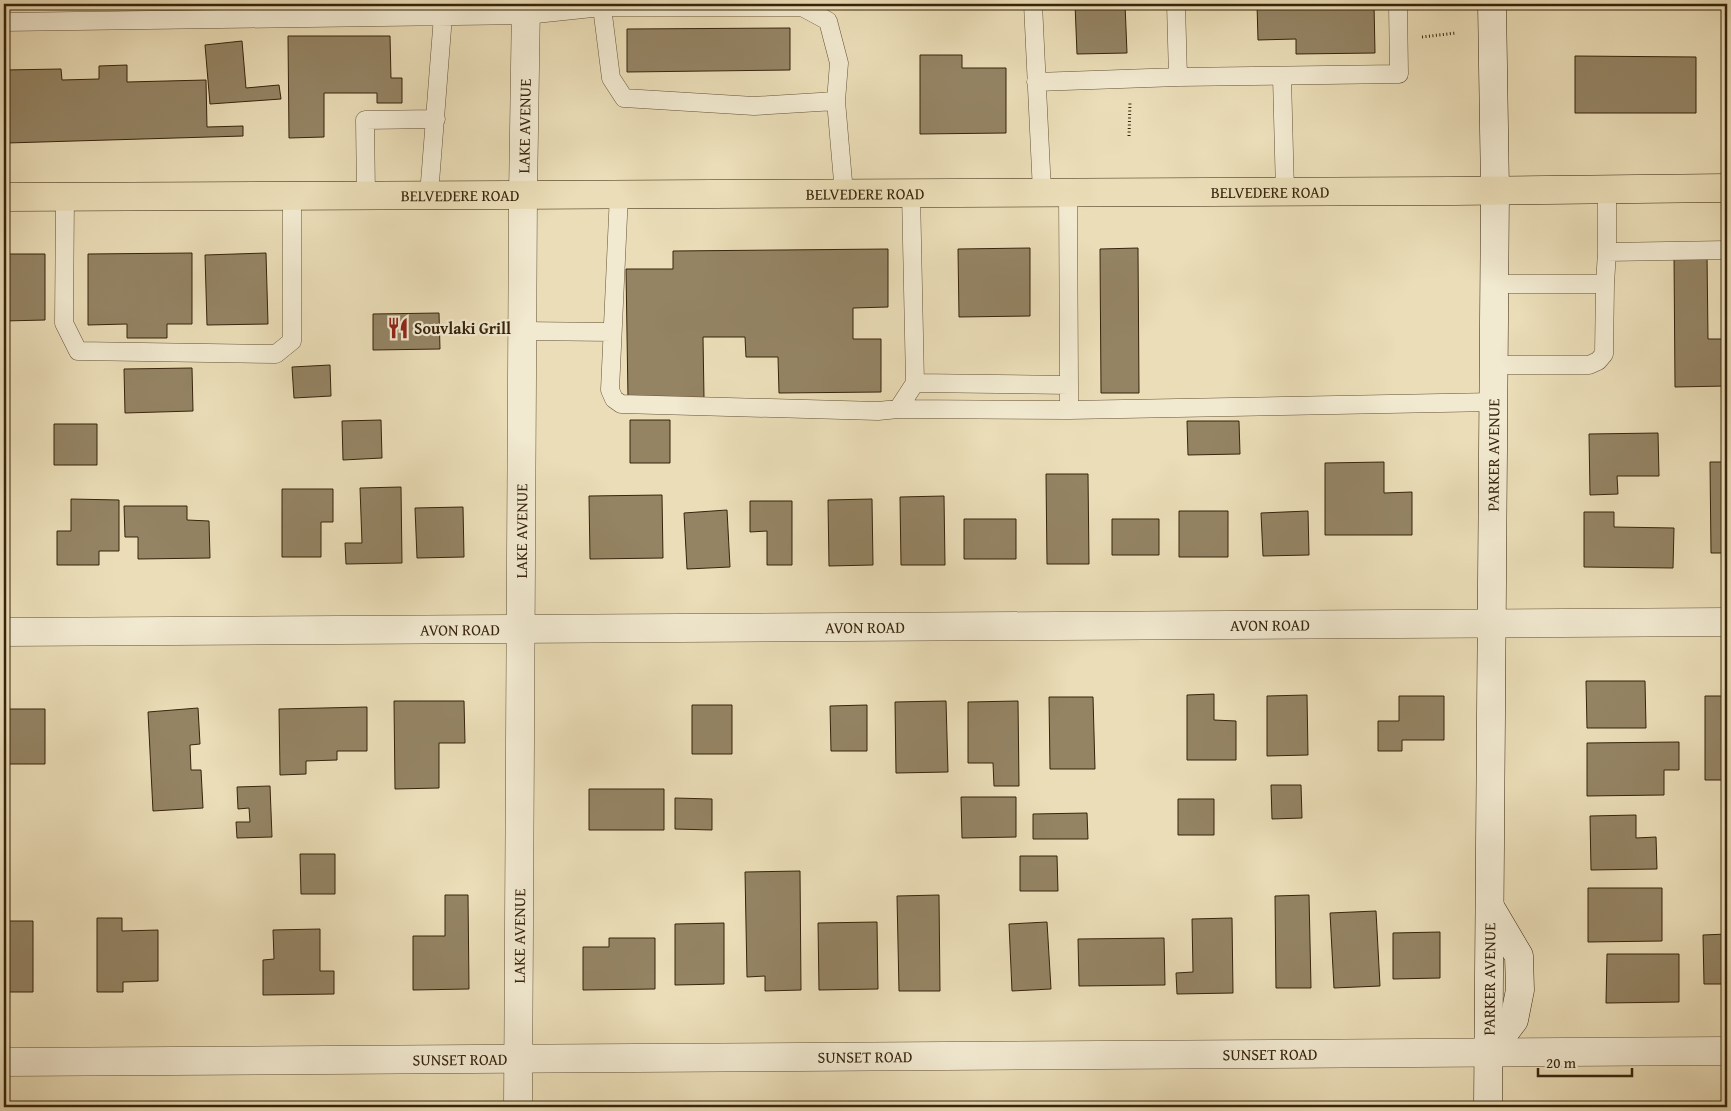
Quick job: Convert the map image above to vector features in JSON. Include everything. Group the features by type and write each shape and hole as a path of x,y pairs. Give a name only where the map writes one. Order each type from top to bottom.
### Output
{"main road":[{"name":"BELVEDERE ROAD","path":"4,197 1285,192 1727,188"}],"street":[{"name":"PARKER AVENUE","path":"1488,1107 1489,1054 1514,1020 1520,990 1519,956 1490,906 1495,284 1492,4"},
{"name":"LAKE AVENUE","path":"518,1107 522,331 526,9"},
{"name":"AVON ROAD","path":"4,632 1727,622"},
{"name":"SUNSET ROAD","path":"4,1062 1727,1051"}],"lane":[{"path":"1034,4 1036,82 1055,192 1069,410"},
{"path":"1176,4 1178,77"},
{"path":"1036,82 1178,77 1399,74 1398,4"},
{"path":"4,22 443,16 526,9 602,7 802,6 828,21 839,63 836,101 844,193"},
{"path":"602,7 611,78 624,98 754,106 836,101"},
{"path":"429,195 443,16"},
{"path":"1282,77 1285,192"},
{"path":"366,196 365,120 436,119"},
{"path":"1494,365 1589,364 1598,361 1604,354 1607,189"},
{"path":"898,409 915,383 911,193"},
{"path":"619,194 610,390 614,399 621,404 878,411 898,409 1069,410 1494,402"},
{"path":"65,197 64,323 78,350 276,354 292,342 292,196"},
{"path":"1607,252 1727,250"},
{"path":"1495,284 1605,284"},
{"path":"522,331 612,332"},
{"path":"915,383 1068,385"}],"path":[{"path":"1420,37 1456,33"},
{"path":"1129,136 1130,102"}],"building":[{"path":"77,4 133,4 133,6 77,7"},
{"path":"191,4 229,4 229,5 191,6"},
{"path":"1075,4 1125,4 1127,53 1077,54"},
{"path":"1257,4 1374,4 1375,53 1296,54 1296,39 1258,40"},
{"path":"790,28 790,70 627,72 627,29"},
{"path":"288,36 390,36 391,78 402,78 402,103 377,103 377,93 324,93 324,137 289,138"},
{"path":"242,41 246,88 279,85 281,99 210,104 205,45"},
{"path":"920,55 962,55 962,68 1006,68 1006,133 920,134"},
{"path":"1575,56 1696,57 1696,113 1575,113"},
{"path":"127,65 127,82 206,80 207,127 243,126 243,136 7,143 5,70 61,69 62,80 99,79 99,66"},
{"path":"1030,248 1030,316 959,317 958,249"},
{"path":"1138,248 1139,393 1101,393 1100,249"},
{"path":"888,249 888,307 853,308 853,339 881,339 881,392 779,393 778,357 746,357 745,337 703,337 704,398 628,399 626,269 673,269 673,251"},
{"path":"192,253 192,324 167,324 167,338 127,338 127,324 88,325 88,254"},
{"path":"266,253 268,324 207,325 205,255"},
{"path":"4,254 45,254 45,320 4,321"},
{"path":"1707,254 1708,339 1727,339 1727,386 1675,387 1674,255"},
{"path":"439,313 440,349 373,350 373,314"},
{"path":"330,365 331,396 294,398 292,367"},
{"path":"192,368 193,411 125,413 124,369"},
{"path":"381,420 382,458 343,460 342,421"},
{"path":"630,420 670,420 670,463 630,463"},
{"path":"1187,421 1239,421 1240,454 1188,455"},
{"path":"54,424 97,424 97,465 54,465"},
{"path":"1658,433 1659,476 1617,476 1618,494 1590,495 1589,434"},
{"path":"1384,462 1384,493 1412,492 1412,535 1325,535 1325,463"},
{"path":"1710,462 1727,462 1727,553 1711,553"},
{"path":"1046,474 1088,474 1089,564 1047,564"},
{"path":"401,487 402,563 346,564 345,543 362,543 360,488"},
{"path":"282,489 333,489 333,522 321,522 321,557 282,557"},
{"path":"662,495 663,558 590,559 589,496"},
{"path":"944,496 945,565 901,565 900,497"},
{"path":"71,499 119,500 119,551 99,551 99,565 57,565 57,531 71,531"},
{"path":"872,499 873,565 829,566 828,500"},
{"path":"750,501 792,501 792,565 767,565 767,531 750,532"},
{"path":"124,506 187,506 187,520 209,521 210,558 138,559 138,537 125,537"},
{"path":"463,507 464,557 417,558 415,508"},
{"path":"727,510 730,567 687,569 684,513"},
{"path":"1179,511 1228,511 1228,557 1179,557"},
{"path":"1308,511 1309,555 1263,556 1261,513"},
{"path":"1584,512 1614,512 1614,527 1674,528 1673,568 1584,567"},
{"path":"964,519 1016,519 1016,559 964,559"},
{"path":"1112,519 1159,519 1159,555 1112,555"},
{"path":"1586,681 1645,681 1646,728 1587,728"},
{"path":"1214,694 1214,720 1236,721 1236,760 1187,760 1187,695"},
{"path":"1307,695 1308,755 1267,756 1267,696"},
{"path":"1399,696 1444,696 1444,740 1402,740 1402,751 1378,751 1378,721 1399,721"},
{"path":"1705,696 1727,696 1727,780 1705,780"},
{"path":"1049,697 1093,697 1095,769 1050,769"},
{"path":"394,701 464,701 465,743 439,743 439,788 395,789"},
{"path":"946,701 948,772 896,773 895,702"},
{"path":"1018,701 1019,786 994,786 993,763 968,763 968,702"},
{"path":"692,705 732,705 732,754 692,754"},
{"path":"867,705 867,751 831,751 830,706"},
{"path":"367,707 367,751 337,751 337,760 306,761 306,774 280,775 279,709"},
{"path":"198,708 200,744 190,745 191,770 201,770 203,808 153,811 148,712"},
{"path":"4,709 45,709 45,764 4,764"},
{"path":"1679,742 1679,770 1664,770 1664,795 1587,796 1587,743"},
{"path":"1271,785 1301,785 1302,818 1272,819"},
{"path":"270,786 272,837 237,838 236,822 250,822 249,808 238,809 237,787"},
{"path":"589,789 664,789 664,830 589,830"},
{"path":"961,797 1016,797 1016,837 962,838"},
{"path":"675,798 712,799 712,830 675,829"},
{"path":"1178,799 1214,799 1214,835 1178,835"},
{"path":"1087,813 1088,839 1033,839 1033,814"},
{"path":"1636,815 1636,838 1656,837 1657,869 1591,870 1590,816"},
{"path":"300,854 335,854 335,894 301,894"},
{"path":"1020,856 1057,856 1058,891 1020,891"},
{"path":"800,871 801,990 765,991 765,976 747,977 745,872"},
{"path":"1588,888 1662,888 1662,941 1588,942"},
{"path":"445,895 468,895 469,989 413,990 413,936 445,936"},
{"path":"939,895 940,991 899,991 897,896"},
{"path":"1309,895 1311,988 1276,988 1275,896"},
{"path":"1376,911 1380,986 1334,988 1330,913"},
{"path":"97,918 122,918 122,931 158,930 158,981 123,982 123,992 97,992"},
{"path":"1232,918 1233,993 1177,994 1176,973 1193,972 1192,919"},
{"path":"4,921 33,921 33,992 4,992"},
{"path":"877,922 878,989 819,990 818,923"},
{"path":"1047,922 1051,989 1012,991 1009,924"},
{"path":"724,923 724,984 675,985 675,924"},
{"path":"320,929 320,971 334,971 334,994 263,995 263,960 274,959 273,930"},
{"path":"1440,932 1440,978 1393,979 1393,933"},
{"path":"1727,934 1727,984 1704,984 1703,935"},
{"path":"609,938 655,938 655,989 583,990 583,947 609,947"},
{"path":"1164,938 1165,985 1079,986 1078,939"},
{"path":"1607,954 1679,954 1679,1002 1606,1003"}],"place":[{"name":"Souvlaki Grill","path":"398,328"}]}
